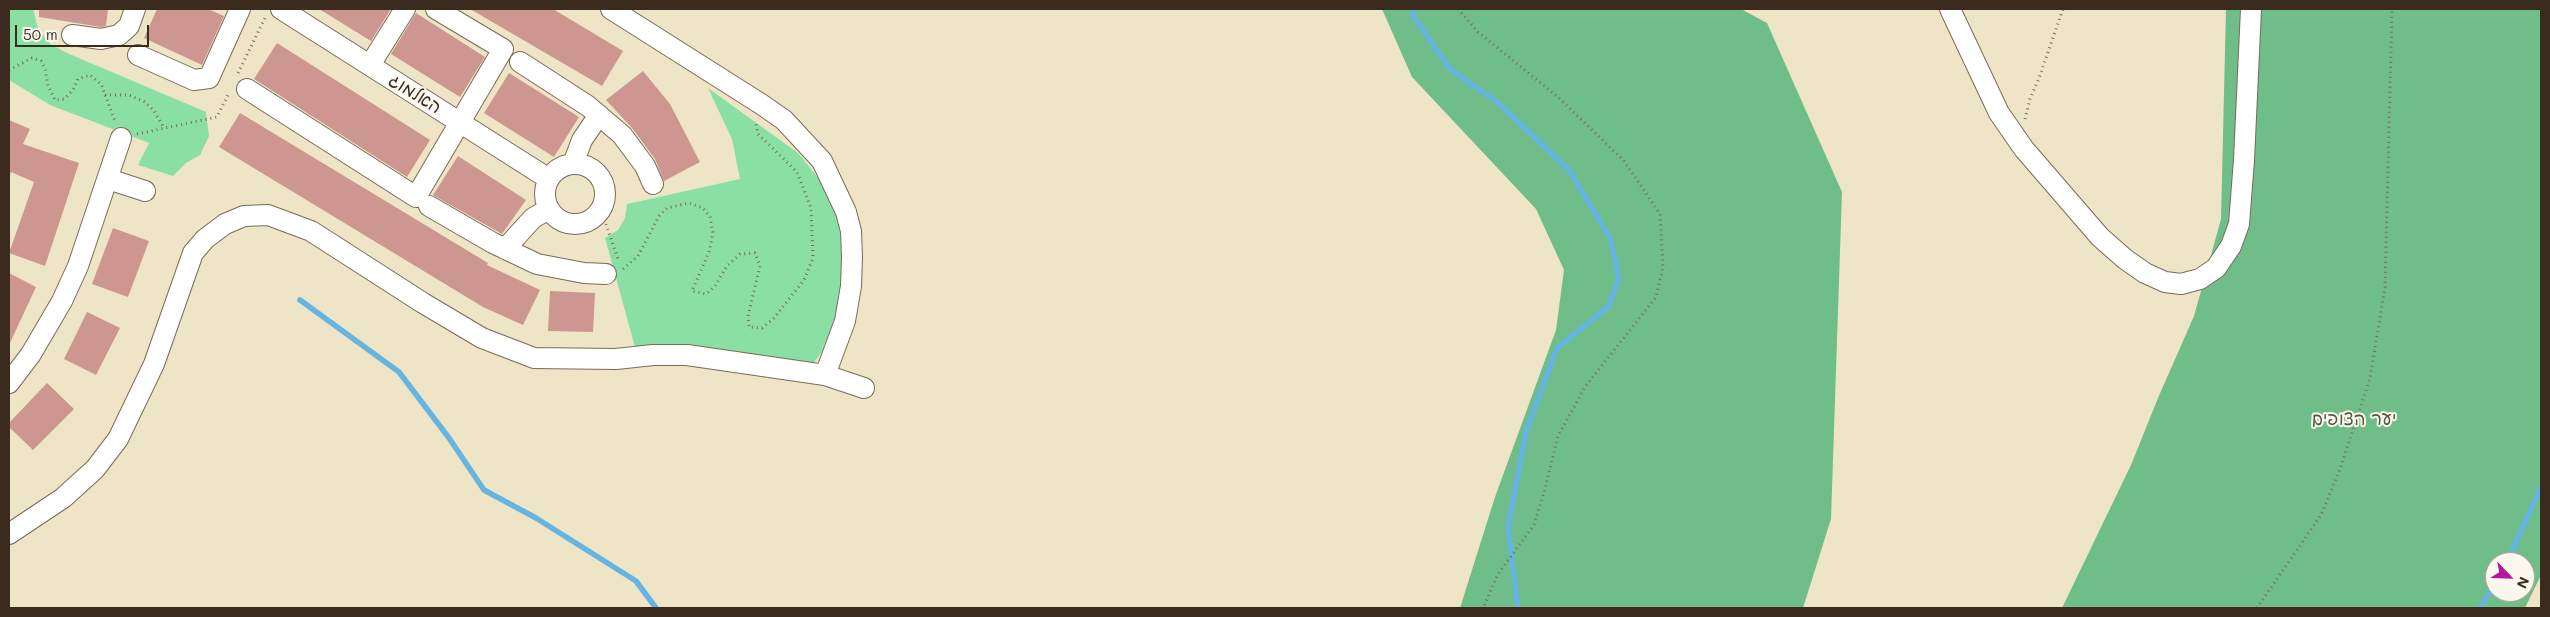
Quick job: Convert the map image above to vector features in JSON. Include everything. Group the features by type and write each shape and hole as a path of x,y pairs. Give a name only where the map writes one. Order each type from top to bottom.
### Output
{"street":[{"path":"72,35 101,39 119,35 129,26 135,9"},
{"path":"138,55 194,80 209,78 240,9"},
{"name":"האלמוג","path":"281,9 549,179"},
{"path":"370,66 405,9"},
{"path":"247,89 416,197 502,50 436,9"},
{"path":"611,9 784,120 822,161 836,187 851,231 851,286 845,321 825,375"},
{"path":"1950,9 1999,113 2020,143 2100,237 2125,259 2145,273 2165,282 2181,284 2200,279 2216,268 2231,246 2239,224 2251,9"},
{"path":"520,62 599,114 622,135 645,166 653,184"},
{"path":"573,164 582,140 599,114"},
{"path":"9,383 31,354 62,301 78,266 121,138"},
{"path":"573,164 591,168 598,174 606,192 601,210 594,218 575,224 556,217 549,209 545,194 549,179 555,171 573,164"},
{"path":"108,179 145,192"},
{"path":"429,206 505,249 537,264 560,270 606,274"},
{"path":"505,249 533,218 549,209"},
{"path":"9,534 63,498 95,469 112,446 136,405 154,364 193,253 205,239 225,224 244,216 268,215 285,219 311,231 423,303 482,338 534,358 616,359 653,355 688,355 825,375 864,388"}],"path":[{"path":"1458,9 1478,32 1558,97 1624,161 1660,214 1663,267 1656,297 1585,387 1558,436 1534,524 1498,574 1484,608"},
{"path":"2020,143 2030,99 2040,78 2063,9"},
{"path":"2257,608 2321,515 2339,472 2370,378 2385,287 2392,9"},
{"path":"9,70 32,58 41,61 45,68 48,86 55,100 64,99 73,90 78,79 90,75 101,84 121,138"},
{"path":"105,95 129,95 145,102 154,111 164,128"},
{"path":"601,210 621,270 638,256 659,216 667,208 688,203 703,208 710,217 713,233 709,252 692,291 706,294 715,286 727,266 740,254 755,253 760,266 748,316 749,327 762,328 774,318 804,280 812,258 813,240 811,208 797,172 758,134 755,117 761,104"}],"green space":[{"path":"9,9 33,9 38,29 50,44 67,53 206,112 209,136 200,155 186,163 173,176 138,165 149,143 50,105 9,80"},
{"path":"1382,9 1741,9 1767,23 1842,192 1831,519 1803,608 1460,608 1495,497 1556,330 1564,270 1536,209 1412,77"},
{"name":"יער הצופים","path":"2226,9 2541,9 2541,575 2535,587 2535,552 2485,552 2485,602 2528,602 2525,608 2062,608 2131,465 2194,316 2221,219"},
{"path":"708,88 798,153 819,179 836,211 843,244 842,285 834,322 821,353 812,365 635,347 605,238 618,230 625,218 627,204 740,179 732,139"}],"building":[{"path":"39,9 108,9 106,26 101,27 39,17"},
{"path":"157,9 208,9 224,16 202,65 144,38"},
{"path":"319,9 391,9 371,41"},
{"path":"470,9 553,9 623,51 602,86"},
{"path":"416,13 485,57 460,97 391,54"},
{"path":"277,43 430,140 407,177 254,79"},
{"path":"643,71 670,104 700,162 664,181 655,159 632,128 606,100"},
{"path":"509,73 579,117 554,157 484,113"},
{"path":"240,113 488,263 487,265 540,290 523,325 483,307 219,147"},
{"path":"9,120 30,129 23,144 79,163 45,266 9,253 34,182 11,172 9,177"},
{"path":"458,156 526,200 502,234 433,195"},
{"path":"113,228 149,241 128,297 92,284"},
{"path":"9,273 36,287 9,345"},
{"path":"550,291 595,293 593,332 548,331"},
{"path":"87,312 120,328 96,375 64,359"},
{"path":"47,383 74,409 33,450 9,427 9,423"}],"waterway":[{"path":"1412,9 1414,17 1450,69 1497,102 1569,170 1610,238 1619,278 1608,307 1557,348 1526,432 1508,527 1518,608"},
{"path":"300,300 399,372 449,438 484,490 536,518 636,581 656,608"},
{"path":"2512,552 2541,487"},
{"path":"2480,608 2485,600"}]}
